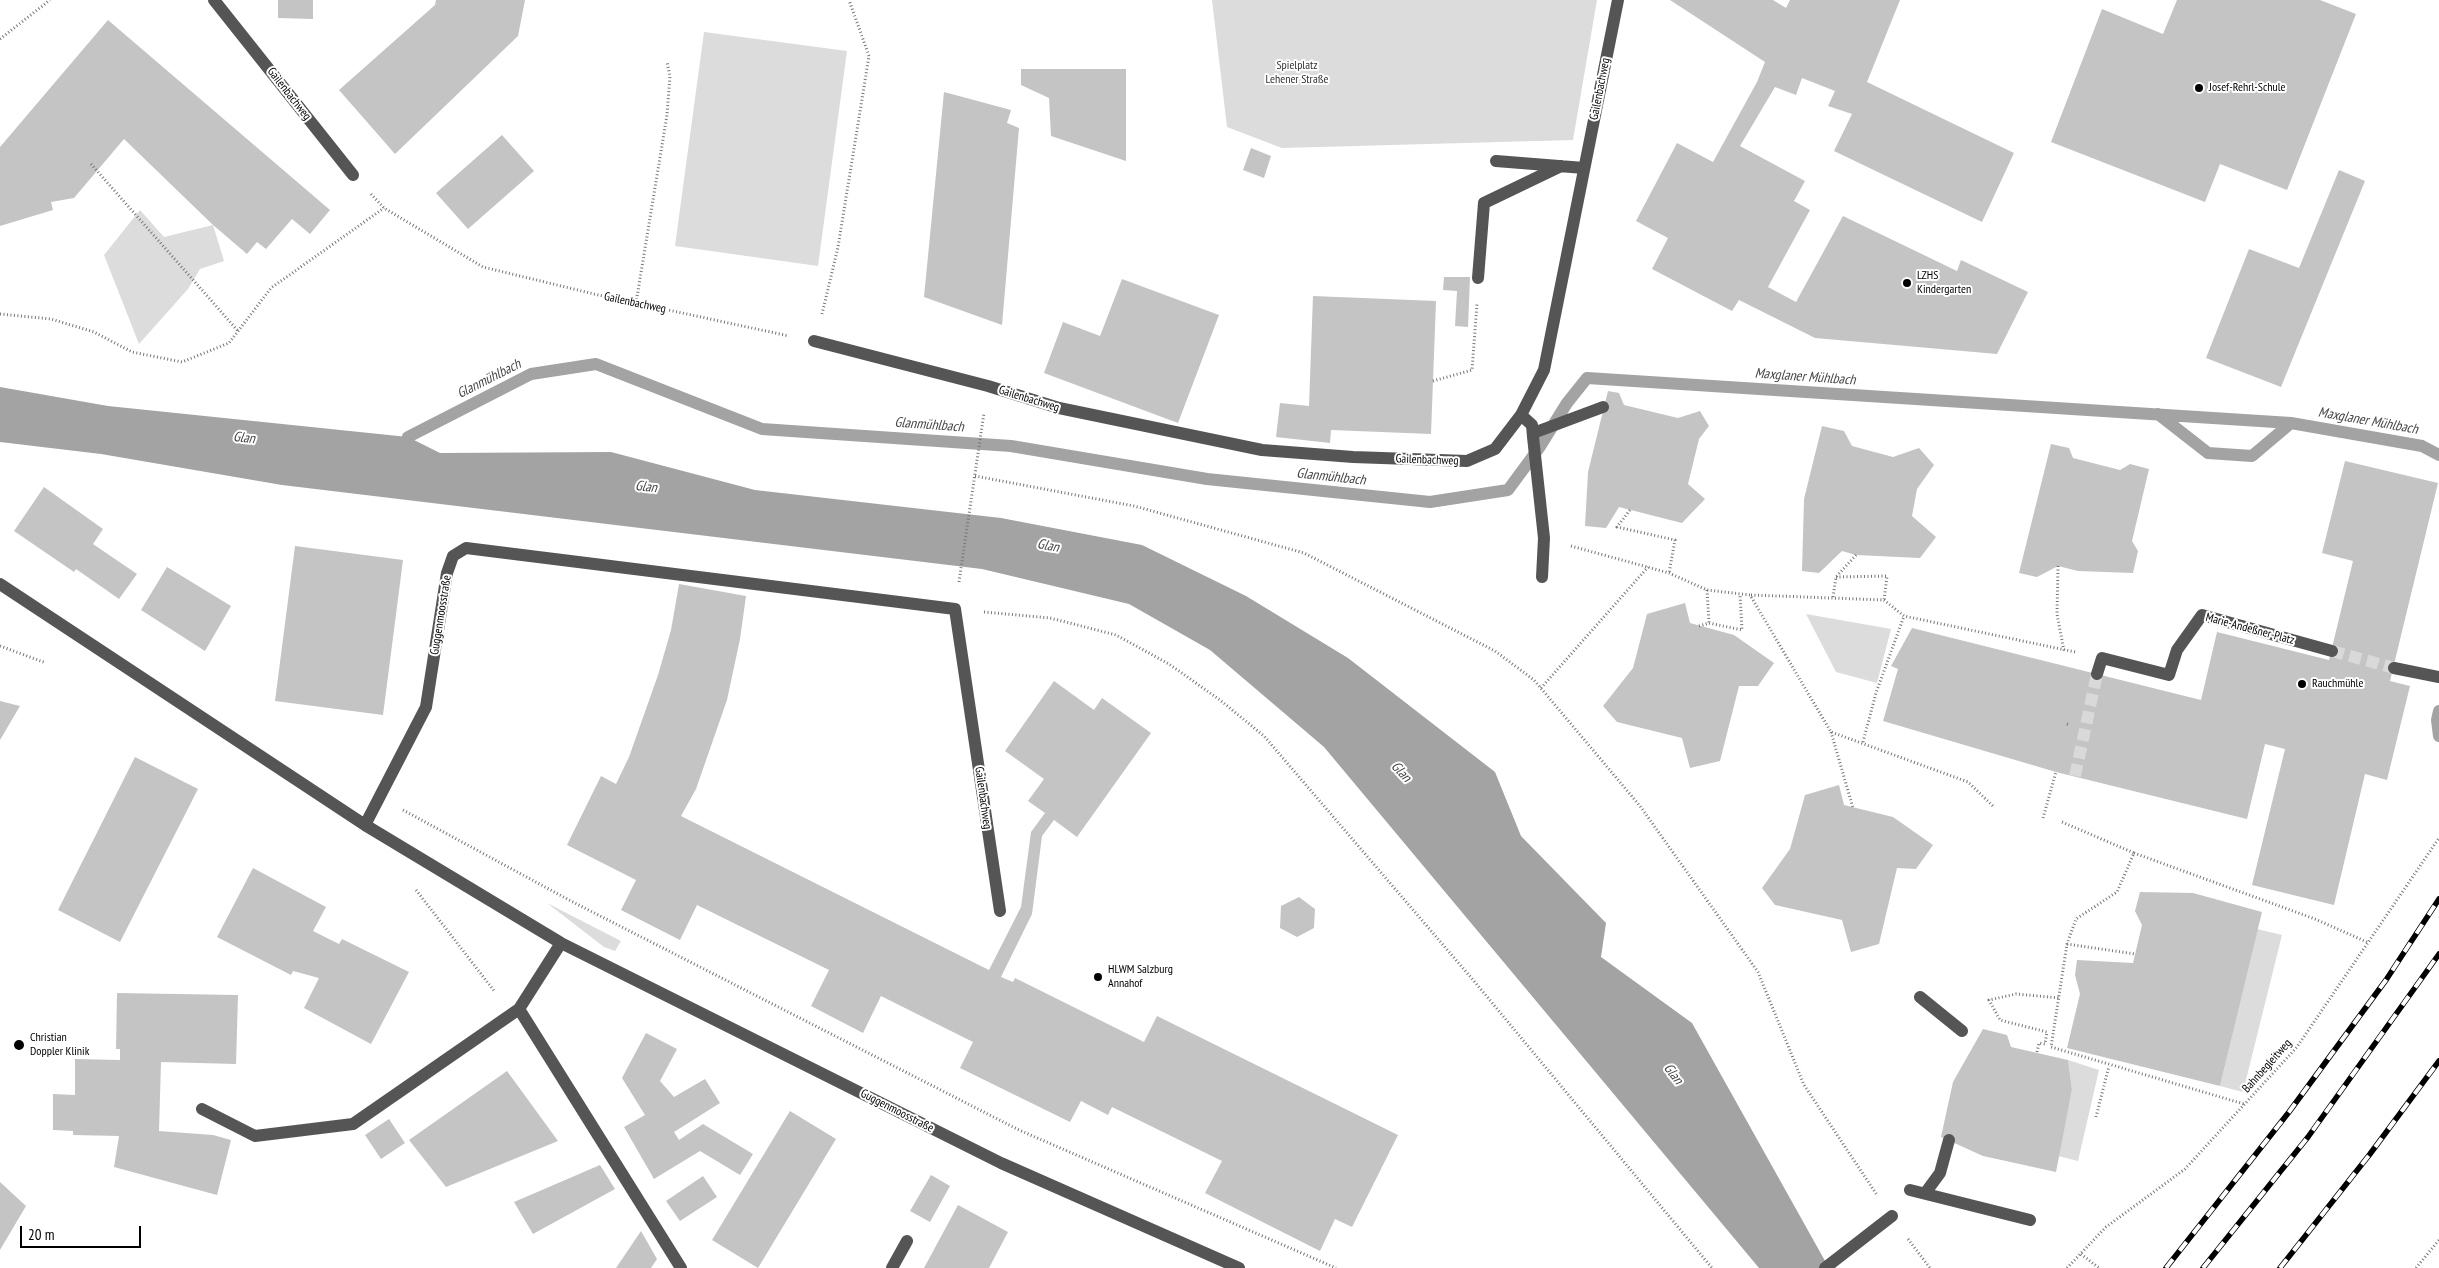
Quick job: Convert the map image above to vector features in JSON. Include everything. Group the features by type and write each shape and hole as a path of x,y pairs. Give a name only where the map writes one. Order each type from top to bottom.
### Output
{"street":[{"name":"Gailenbachweg","path":"214,0 353,175"},
{"name":"Gailenbachweg","path":"814,342 988,386 1059,408 1262,450 1353,457 1467,461 1495,448 1521,415 1544,370 1618,0"},
{"path":"1496,161 1584,168"},
{"path":"1478,278 1484,203 1561,166"},
{"path":"1535,434 1603,407"},
{"path":"1521,415 1532,425 1535,434 1544,538 1542,577"},
{"name":"Guggenmoosstraße","path":"365,825 426,707 446,573 452,556 466,548 955,609"},
{"name":"Guggenmoosstraße","path":"0,584 365,825 561,943 1002,1163 1239,1268"},
{"name":"Gailenbachweg","path":"955,609 1000,911"},
{"name":"Marie-Andeßner-Platz","path":"2097,674 2102,658 2169,675 2177,650 2202,615 2332,651"},
{"path":"2394,668 2437,676"},
{"path":"202,1109 255,1136 353,1124 519,1009 561,943"},
{"path":"1920,997 1962,1031"},
{"path":"519,1009 681,1268"},
{"path":"1926,1192 1940,1174 1949,1140"},
{"path":"1910,1190 1926,1192 2030,1220"},
{"path":"1825,1268 1892,1216"},
{"path":"892,1268 907,1241"}],"path":[{"path":"0,39 50,0"},
{"path":"814,342 838,247 869,56 849,0"},
{"path":"636,303 667,115 670,76 667,62"},
{"path":"91,164 238,331"},
{"name":"Gailenbachweg","path":"353,175 384,208 483,267 814,342"},
{"path":"0,314 51,319 94,332 132,352 182,362 229,344 271,288 384,208"},
{"path":"1433,381 1472,370 1478,278"},
{"path":"958,591 981,436"},
{"path":"975,476 1134,506 1304,553 1495,651 1534,680 1640,806 1758,972 1804,1085 1892,1216 1930,1268"},
{"path":"1630,510 1617,527 1675,540 1669,572"},
{"path":"1563,544 1669,572 1707,590 1750,595 1884,600 1904,616 2080,653"},
{"path":"1832,597 1836,577 1856,555"},
{"path":"2058,566 2057,614 2064,651"},
{"path":"1542,688 1648,567"},
{"path":"1836,577 1888,576 1884,600"},
{"path":"1707,590 1709,623"},
{"path":"1699,626 1709,623 1742,630 1740,594"},
{"path":"1750,595 1831,732 1853,808"},
{"path":"955,609 1050,618 1116,635 1169,664 1220,700 1264,736 1474,980 1712,1268"},
{"path":"1863,742 1876,693 1904,616"},
{"path":"0,646 46,663"},
{"path":"1831,732 1863,742 1968,782 1994,807"},
{"path":"2043,818 2056,772"},
{"path":"379,797 569,900 1019,1130 1336,1268"},
{"path":"2062,822 2134,853 2315,919 2369,943"},
{"name":"Bahnbegleitweg","path":"2067,1268 2106,1228 2185,1169 2297,1047 2439,838"},
{"path":"2134,853 2116,892 2076,919 2067,944 2051,1048 2244,1104"},
{"path":"414,887 506,1005 519,1009"},
{"path":"2067,944 2136,954"},
{"path":"2037,1052 2039,1043 2045,1044 2048,1032 2000,1020 1989,1000 2016,994 2060,998"},
{"path":"2096,1117 2110,1066"},
{"path":"2416,1268 2439,1240"},
{"path":"2081,1254 2099,1268"}],"green space":[{"name":"Spielplatz Lehener Straße","path":"1212,0 1597,0 1573,140 1282,148 1227,127"},
{"path":"704,32 847,51 818,266 675,246"},
{"path":"140,210 164,237 213,225 224,261 200,269 188,289 139,344 104,255"},
{"path":"1806,614 1891,629 1877,683 1836,672"},
{"path":"547,903 621,941 615,951 604,947"},
{"path":"2257,929 2282,935 2243,1092 2220,1086"},
{"path":"2068,1060 2099,1070 2078,1161 2058,1156 2072,1089"}],"water":[{"name":"Glan","path":"0,387 108,406 408,437 440,453 611,452 755,490 1001,518 1142,545 1246,596 1348,658 1495,772 1521,836 1606,923 1601,957 1692,1023 1829,1268 1759,1268 1324,747 1210,650 1129,604 982,569 282,485 101,454 0,442"}],"building":[{"path":"278,0 313,0 313,19 278,18"},
{"path":"436,0 525,0 518,36 395,154 339,90 435,5"},
{"path":"1670,0 1773,0 1786,8 1790,0 1900,0 1867,82 2014,153 1982,222 1834,151 1852,114 1828,106 1835,91 1802,78 1796,95 1775,87 1740,146 1805,181 1794,201 1810,210 1768,287 1796,302 1843,216 1957,271 1961,260 2028,292 1997,354 1815,338 1739,300 1732,311 1652,269 1668,238 1636,221 1677,143 1713,162 1757,82 1765,62"},
{"name":"Josef-Rehrl-Schule","path":"2177,0 2320,0 2356,14 2287,190 2220,164 2205,202 2051,142 2102,9 2163,34"},
{"path":"108,20 330,210 310,234 292,219 266,249 257,242 247,254 213,225 124,139 74,198 51,202 53,210 0,226 0,147"},
{"path":"1021,69 1126,69 1126,161 1051,136 1049,98 1021,85"},
{"path":"944,92 1011,110 1007,123 1019,128 1002,325 924,297"},
{"path":"502,135 534,171 468,229 436,193"},
{"path":"1251,148 1271,156 1264,178 1243,170"},
{"path":"2339,170 2365,181 2281,387 2206,358 2249,249 2299,268"},
{"path":"1444,277 1470,277 1468,327 1455,326 1457,291 1443,290"},
{"path":"1122,279 1219,315 1178,423 1044,373 1063,322 1100,336"},
{"path":"1313,296 1436,301 1431,434 1331,430 1330,443 1276,437 1280,403 1309,406"},
{"path":"1608,391 1619,393 1624,405 1678,418 1700,411 1709,426 1699,439 1688,484 1705,499 1682,523 1619,507 1606,528 1585,526 1588,472"},
{"path":"1822,426 1844,431 1852,446 1893,457 1919,448 1934,465 1917,489 1912,516 1936,537 1920,558 1856,555 1842,551 1819,573 1802,571 1804,499"},
{"path":"2051,444 2069,448 2073,458 2120,470 2130,464 2149,469 2132,541 2138,551 2133,573 2078,571 2058,566 2037,577 2019,573"},
{"name":"Rauchmühle","path":"2345,461 2438,483 2390,681 2410,686 2387,780 2365,774 2334,905 2252,885 2285,749 2265,744 2247,819 2056,772 1883,721 1898,669 1891,666 1912,628 2201,700 2217,632 2329,660 2353,561 2322,553"},
{"path":"44,487 103,529 93,544 137,574 119,599 76,569 74,572 14,531"},
{"path":"295,546 403,560 383,715 275,701"},
{"path":"167,567 231,606 205,651 141,610"},
{"path":"679,584 746,596 740,639 727,700 696,789 681,816 989,970 1021,907 1031,832 1045,813 1028,801 1044,779 1005,751 1054,681 1094,710 1102,698 1151,733 1077,837 1054,820 1042,836 1032,914 1001,977 1013,982 1015,978 1144,1042 1157,1016 1398,1135 1352,1227 1335,1219 1320,1251 1205,1193 1222,1161 1112,1107 1108,1115 1081,1101 1070,1122 960,1068 973,1042 881,996 863,1033 811,1006 829,970 697,905 680,940 621,910 636,880 567,845 601,776 616,784 629,757 658,675 671,630"},
{"path":"1685,603 1690,623 1734,635 1774,663 1758,686 1739,686 1720,761 1690,768 1682,738 1617,722 1603,706 1633,668 1647,614"},
{"path":"0,701 20,706 0,740"},
{"path":"135,757 198,789 120,942 58,910"},
{"path":"1839,785 1844,805 1893,817 1933,845 1916,869 1897,868 1879,944 1851,952 1842,920 1775,905 1762,888 1790,849 1805,795"},
{"path":"253,868 326,907 313,931 339,944 342,939 409,972 371,1044 304,1008 319,978 293,971 291,975 217,937"},
{"path":"2140,892 2193,893 2262,912 2220,1086 2067,1048 2080,994 2075,975 2077,960 2133,963 2142,925 2135,911"},
{"path":"1299,897 1315,909 1314,928 1297,937 1280,928 1281,906"},
{"path":"117,993 238,995 236,1064 161,1062 159,1131 213,1135 231,1140 217,1195 114,1167 119,1136 73,1135 73,1131 53,1130 53,1094 75,1095 75,1059 120,1060 120,1049 116,1049"},
{"path":"1983,1029 2007,1035 2011,1047 2068,1060 2072,1089 2056,1172 1983,1156 1941,1137 1953,1082"},
{"path":"646,1033 677,1049 660,1081 674,1097 705,1079 720,1103 674,1132 679,1140 703,1124 753,1154 740,1175 700,1151 654,1179 624,1127 645,1115 622,1078"},
{"path":"507,1071 558,1141 446,1187 409,1140"},
{"path":"790,1111 836,1139 758,1268 712,1240"},
{"path":"389,1119 405,1143 381,1159 365,1135"},
{"path":"600,1165 615,1189 533,1234 514,1202"},
{"path":"931,1175 950,1186 930,1222 910,1211"},
{"path":"703,1176 717,1197 680,1221 666,1201"},
{"path":"0,1182 26,1206 0,1250"},
{"path":"958,1205 1008,1232 989,1268 924,1268"},
{"path":"641,1231 657,1259 651,1268 616,1268"}],"waterway":[{"name":"Glanmühlbach","path":"410,454 408,437 531,374 596,364 762,429 1011,446 1207,479 1430,502 1508,490 1539,448 1567,403 1587,378 2291,423 2422,446 2439,455"},
{"name":"Maxglaner Mühlbach","path":"2158,414 2208,453 2252,456 2291,423"},
{"name":"Maxglaner Mühlbach","path":"2439,711 2437,720 2439,736"}],"tunnel":[{"path":"2332,651 2394,668"},
{"path":"2075,776 2097,674"}],"railway":[{"path":"2166,1268 2289,1112 2386,980 2439,899"},
{"path":"2203,1268 2308,1137 2439,954"},
{"path":"2280,1268 2370,1154 2439,1061"}],"place":[{"name":"Josef-Rehrl-Schule","path":"2199,88"},
{"name":"LZHS Kindergarten","path":"1907,283"},
{"name":"Rauchmühle","path":"2302,684"},
{"name":"HLWM Salzburg Annahof","path":"1098,977"},
{"name":"Christian Doppler Klinik","path":"19,1045"}]}
